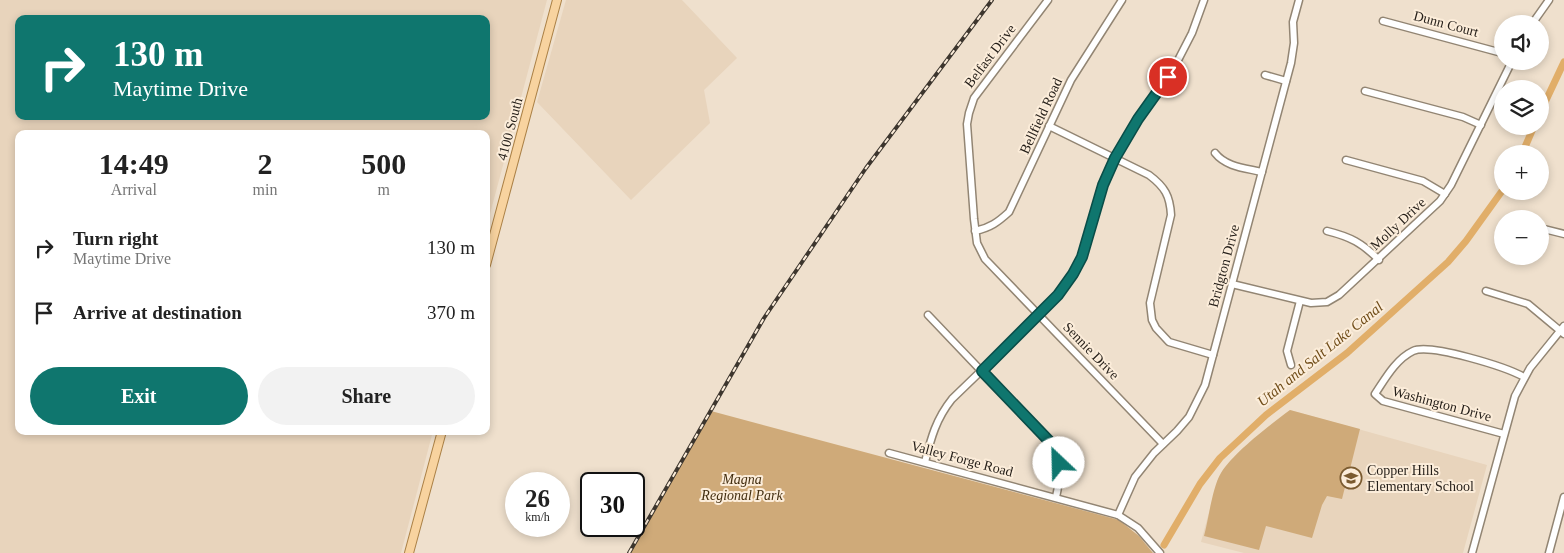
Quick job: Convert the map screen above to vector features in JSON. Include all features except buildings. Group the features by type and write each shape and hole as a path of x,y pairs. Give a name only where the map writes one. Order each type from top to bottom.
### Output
{"main road":[{"name":"4100 South","path":"490,250 557,0"},
{"path":"409,553 441,435"}],"street":[{"name":"Belfast Drive","path":"972,104 978,93 1048,0"},
{"name":"Bellfield Road","path":"975,231 988,228 999,221 1016,200 1049,126 1076,72 1122,0"},
{"path":"925,462 934,430 942,412 952,399 1039,315 1058,295 1073,274 1082,257 1103,185 1115,158 1130,131 1175,66 1192,33 1204,0"},
{"name":"Bridgton Drive","path":"1118,515 1144,464 1189,417 1205,385 1293,53 1293,22 1299,0"},
{"path":"1538,15 1549,0"},
{"name":"Dunn Court","path":"1383,21 1494,51"},
{"name":"Molly Drive","path":"1232,284 1300,301 1319,303 1333,299 1433,209 1445,194 1508,70"},
{"path":"1265,75 1286,80"},
{"path":"1365,90 1462,116 1481,125"},
{"name":"Sennie Drive","path":"972,104 967,124 975,231 977,243 985,258 1163,444"},
{"path":"1049,126 1149,175 1160,183 1171,204 1171,215 1150,303 1152,320 1156,328 1169,342 1213,355"},
{"path":"1215,153 1228,164 1262,172"},
{"path":"1346,160 1423,182 1445,194"},
{"path":"1328,230 1362,244 1378,260"},
{"path":"1549,230 1564,234"},
{"path":"1472,553 1515,396 1524,377 1563,330 1528,304 1486,291"},
{"path":"1292,365 1287,351 1300,301"},
{"path":"928,315 1050,442 1059,463 1060,474 1056,497"},
{"name":"Washington Drive","path":"1504,434 1383,401 1375,394 1392,369 1406,355 1418,349 1432,349 1483,362 1505,368 1524,377"},
{"name":"Valley Forge Road","path":"889,453 1118,515 1138,528 1158,552"},
{"path":"1549,553 1564,497"}],"shaded area":[{"path":"0,0 547,0 490,214 490,130 15,130 15,435 432,435 401,553 0,553"},
{"path":"566,0 682,0 737,58 704,90 710,123 631,200 537,102"},
{"name":"Copper Hills Elementary School","path":"1290,410 1487,465 1463,553 1244,553 1201,542 1221,473 1258,436"}],"green space":[{"path":"1290,410 1360,429 1350,469 1357,471 1355,481 1347,479 1342,499 1327,496 1322,505 1312,538 1266,526 1259,550 1204,536 1213,495 1221,473 1234,456"},
{"name":"Magna Regional Park","path":"711,411 1119,520 1139,536 1153,553 629,553 638,537 645,537 645,525"}],"waterway":[{"name":"Utah and Salt Lake Canal","path":"1549,94 1564,62"},
{"name":"Utah and Salt Lake Canal","path":"1526,145 1530,135"},
{"name":"Utah and Salt Lake Canal","path":"1164,545 1200,484 1220,458 1266,415 1347,353 1448,262 1466,241 1496,200"}],"railway":[{"path":"629,553 764,318 866,168 992,0"}],"place":[{"name":"Copper Hills Elementary School","path":"1351,478"}],"route":[{"path":"1059,463 1050,442 982,371 1058,295 1073,274 1082,257 1103,185 1115,158 1126,137 1168,77"}]}
